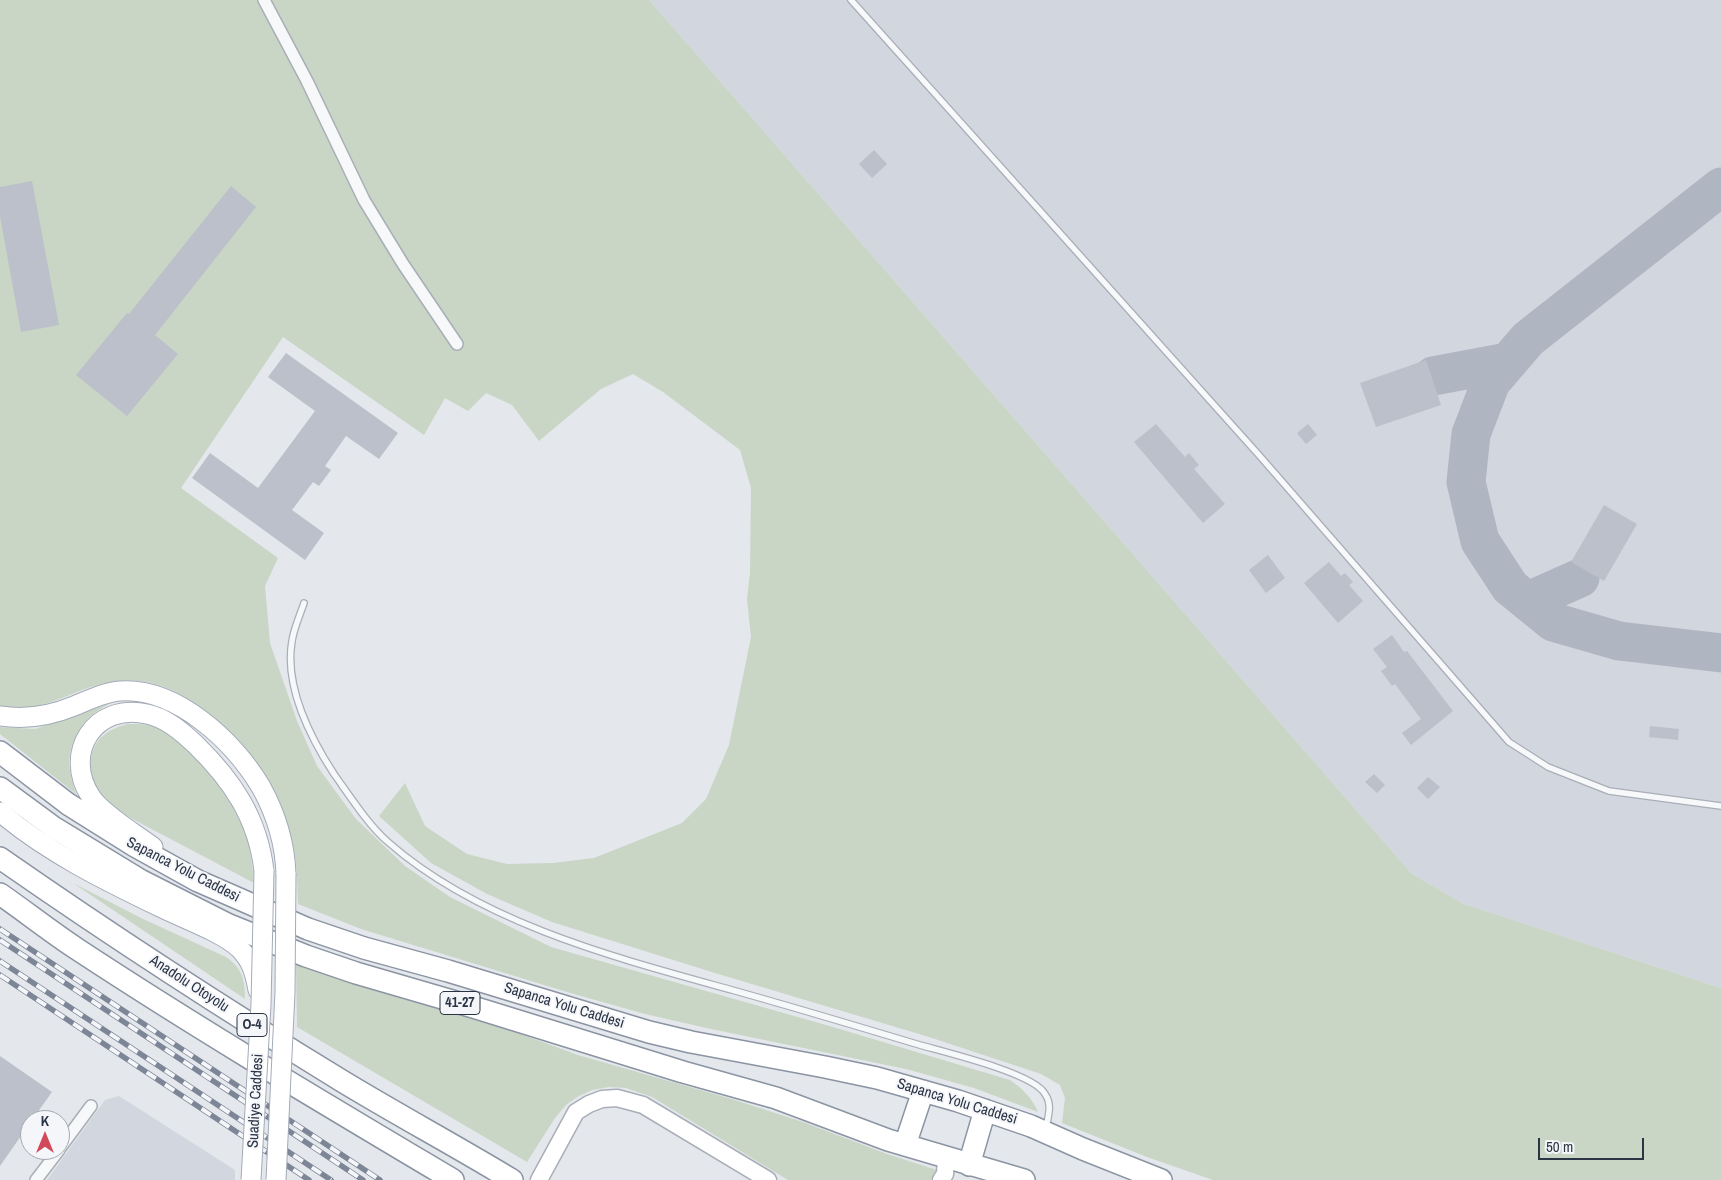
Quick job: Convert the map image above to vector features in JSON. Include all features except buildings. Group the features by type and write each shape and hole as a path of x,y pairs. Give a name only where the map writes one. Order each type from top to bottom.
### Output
{"highway":[{"name":"Sapanca Yolu Caddesi","path":"0,752 68,804 142,850 198,881 271,914 335,938 649,1032 690,1042 877,1078 923,1091 985,1110 1045,1132 1161,1180"},
{"name":"Sapanca Yolu Caddesi","path":"0,788 53,828 140,880 229,925 306,956 668,1068 776,1098 906,1146 1024,1180"},
{"name":"Anadolu Otoyolu","path":"0,858 98,926 229,1010 343,1081 512,1180"},
{"name":"Anadolu Otoyolu","path":"0,894 76,948 204,1030 318,1101 453,1180"},
{"path":"906,1146 923,1091"},
{"path":"970,1165 985,1110"}],"main road":[{"name":"Suadiye Caddesi","path":"0,716 27,718 43,716 60,712 104,694 120,690 154,695 186,709 227,743 245,764 261,788 279,828 284,847 286,874 285,992 276,1180"},
{"name":"Suadiye Caddesi","path":"198,881 99,806 91,797 81,773 80,761 84,742 94,726 106,719 134,712 161,718 182,732 222,771 247,810 260,845 264,871 261,1004 251,1180"},
{"path":"0,812 36,839 96,876 230,941 249,959 253,968 261,1004"}],"street":[{"path":"264,0 307,81 364,200 403,264 457,344"},
{"path":"539,1180 576,1112 602,1099 629,1100 643,1105 768,1180"},
{"path":"70,1134 91,1106"},
{"path":"941,1180 945,1174 946,1158"},
{"path":"36,1180 51,1160"}],"lane":[{"path":"851,0 1251,447 1509,742 1548,767 1609,791 1721,806"},
{"path":"304,603 292,641 290,666 297,702 324,758 350,798 387,841 434,877 499,913 560,938 620,958 801,1009 1026,1078 1040,1088 1048,1099 1050,1108 1045,1132"}],"shaded area":[{"path":"649,0 1721,0 1721,988 1464,904 1412,874"},
{"path":"119,1096 235,1170 235,1180 47,1180 62,1160 70,1160 70,1148 105,1100"}],"green space":[{"path":"0,0 649,0 1412,874 1464,904 1721,988 1721,1180 1213,1180 1147,1157 1062,1123 1065,1098 1060,1085 1041,1074 929,1037 552,922 487,894 431,863 379,816 405,783 425,826 467,854 507,864 553,863 594,858 682,823 706,799 729,745 751,637 747,599 750,573 751,488 740,450 663,392 633,374 601,389 539,441 512,405 486,393 468,411 445,398 424,435 283,337 181,488 278,558 265,586 270,643 297,721 317,766 356,819 405,866 450,897 551,947 833,1027 1010,1080 1027,1094 1038,1112 974,1088 906,1069 645,1014 361,929 298,904 292,841 286,823 273,797 224,728 189,700 168,689 145,682 120,681 90,687 32,707 0,706"},
{"path":"113,702 95,713 80,729 75,739 69,760 70,774 76,794 0,734 0,727 35,729"},
{"path":"127,724 150,725 167,734 189,752 222,788 236,809 244,827 251,854 254,883 127,816 109,804 96,791 92,783 90,770 93,751 103,735"},
{"path":"73,883 141,918 226,957 242,975 245,999"},
{"path":"296,964 342,980 496,1025 578,1055 735,1100 937,1170 931,1180 788,1180 652,1097 626,1088 609,1087 592,1090 566,1105 555,1118 527,1162 297,1027"}],"taxiway":[{"path":"1721,187 1528,339 1491,382 1471,434 1466,482 1480,541 1510,587 1553,622 1619,641 1721,653"},
{"path":"1433,376 1508,362"},
{"path":"1528,601 1580,578"}],"railway":[{"path":"0,929 380,1180"},
{"path":"0,940 363,1180"},
{"path":"0,961 331,1180"},
{"path":"0,975 309,1180"}]}
